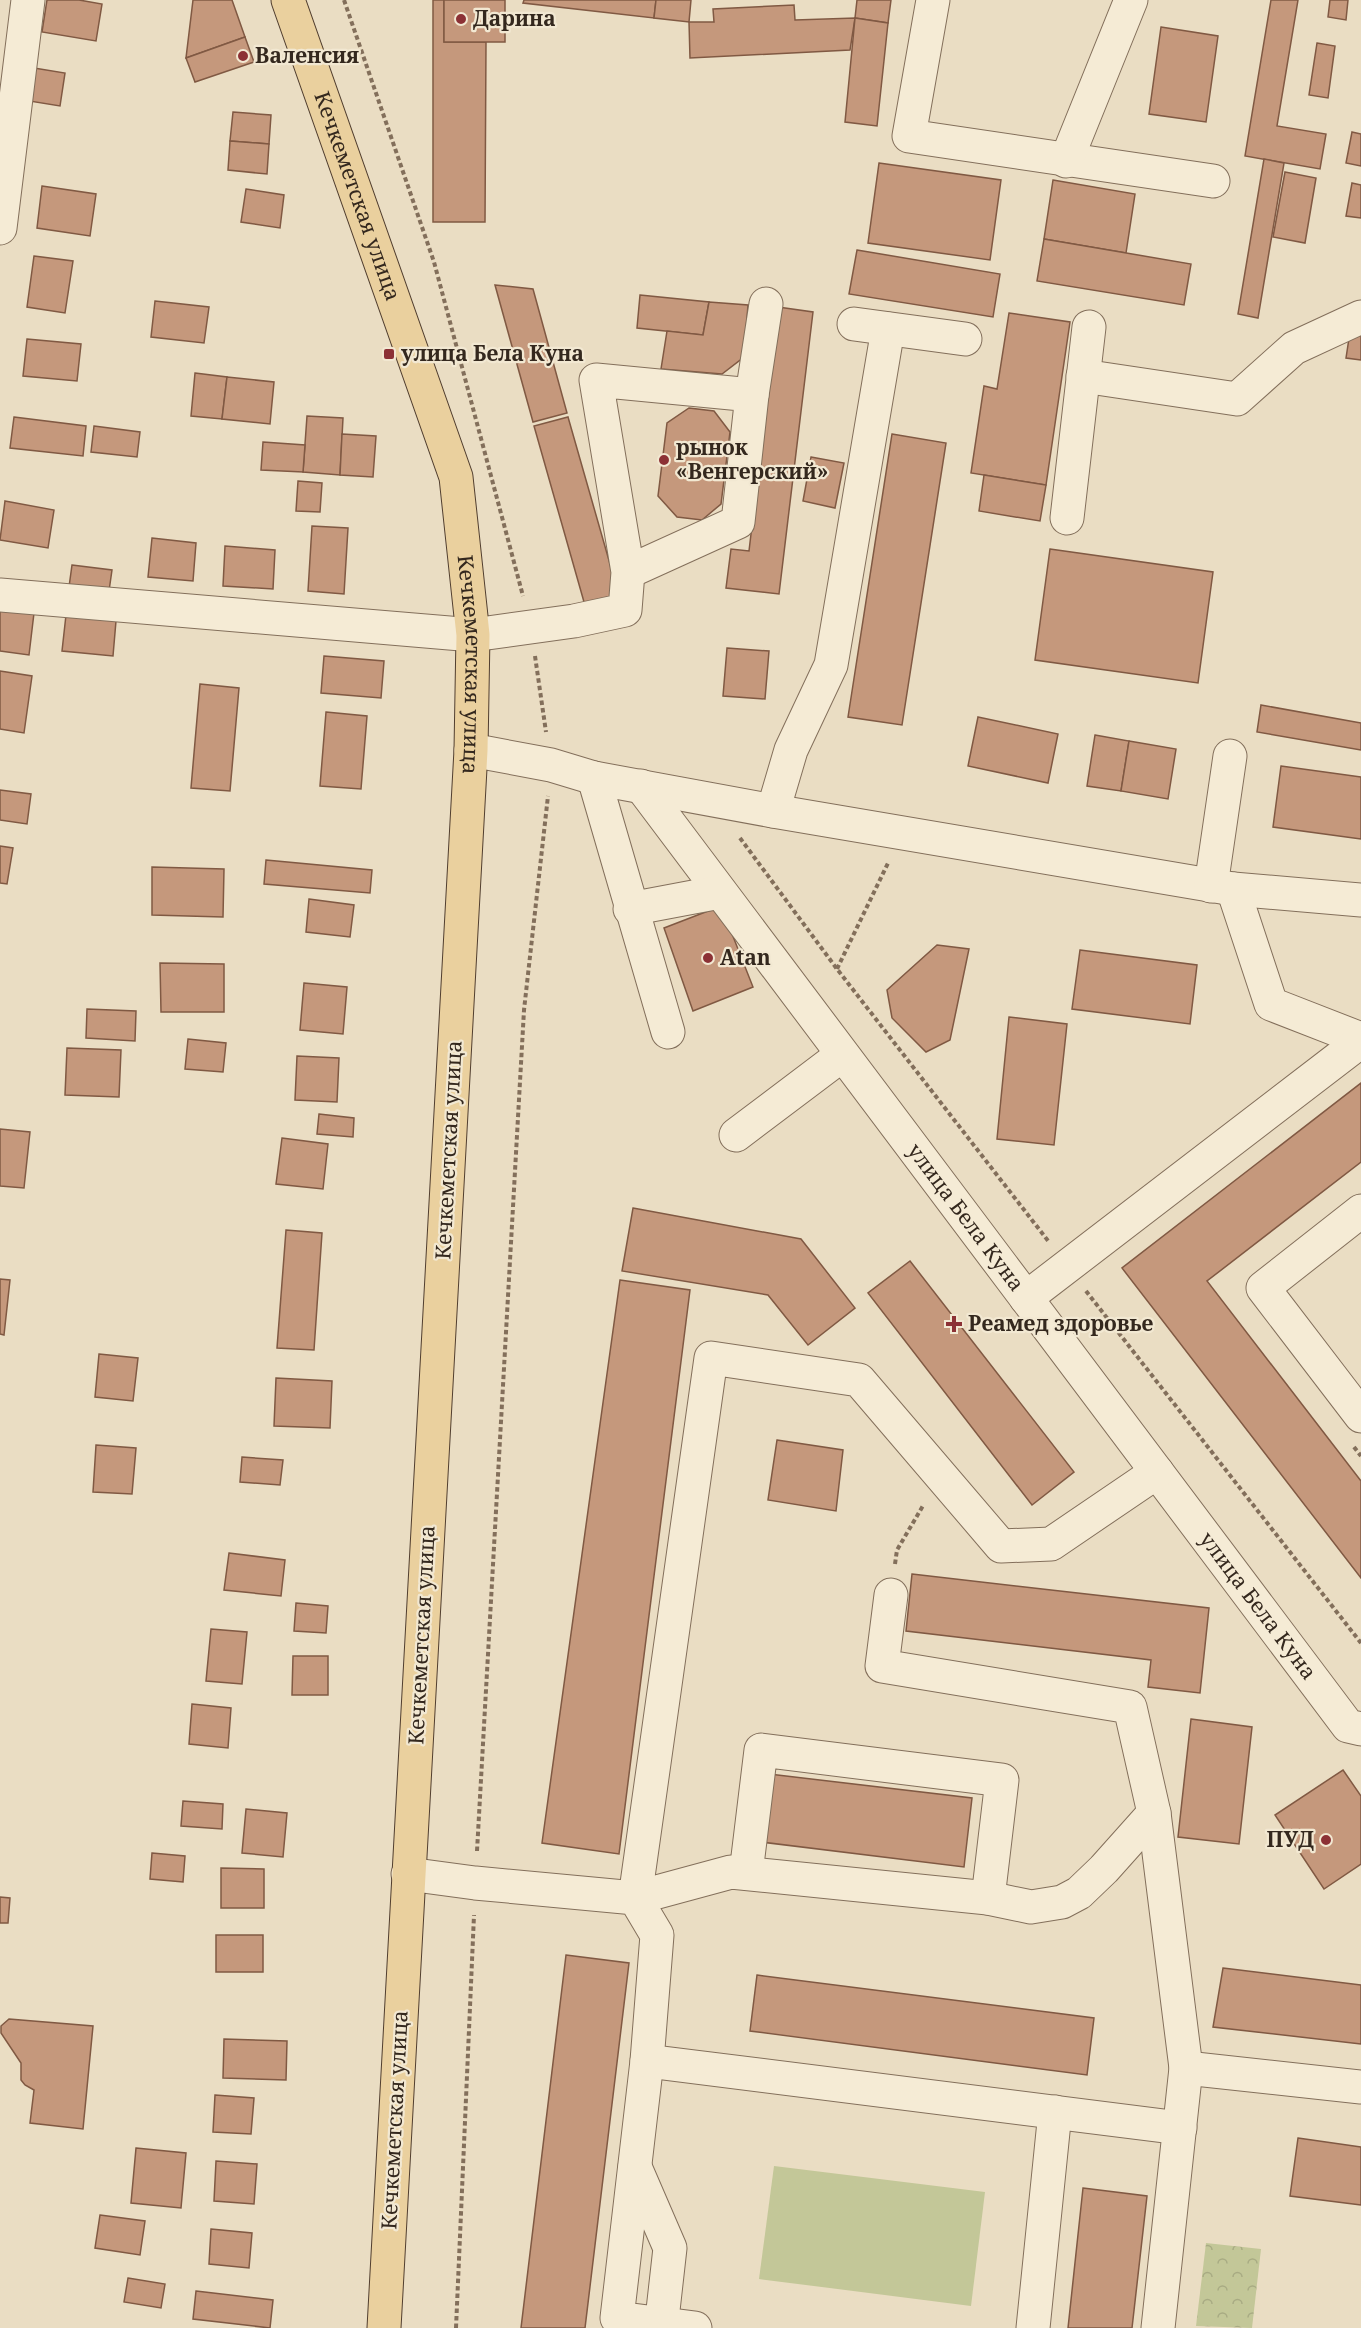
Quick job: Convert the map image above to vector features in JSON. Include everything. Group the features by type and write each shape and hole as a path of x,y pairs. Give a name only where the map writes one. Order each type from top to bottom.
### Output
{"main road":[{"name":"Кечкеметская улица","path":"288,0 456,477 472,635 471,750 384,2328"}],"street":[{"path":"0,228 27,0"},
{"path":"933,0 909,136 1214,181"},
{"path":"1066,160 1131,0"},
{"path":"628,572 738,522 752,395 766,304"},
{"path":"1083,376 1237,399 1294,348 1361,316"},
{"path":"854,324 965,339"},
{"path":"1067,518 1089,327"},
{"path":"773,811 791,750 831,665 888,329"},
{"path":"0,596 472,635 574,621 625,610 628,572 596,380 752,395"},
{"path":"471,750 551,765 594,778 773,811 1222,888 1361,900"},
{"path":"1230,756 1222,888 1271,1004 1361,1040"},
{"path":"594,778 630,909 668,1032"},
{"name":"улица Бела Куна","path":"641,786 1348,1726 1361,1729"},
{"path":"630,909 720,892"},
{"path":"1026,1298 1361,1040"},
{"path":"736,1135 842,1054"},
{"path":"1361,1210 1263,1287 1361,1416"},
{"path":"695,2328 661,2326 617,2318 647,2061 657,1935 635,1898 711,1358 731,1368 860,1380 1001,1546 1051,1544 1157,1472"},
{"path":"891,1595 882,1666 1130,1707 1154,1814 1186,2068 1158,2328"},
{"path":"746,1873 761,1750 1002,1780 988,1898"},
{"path":"408,1874 475,1883 635,1898 731,1872 988,1898 1031,1906 1062,1902 1079,1893 1154,1814"},
{"path":"647,2061 1180,2128"},
{"path":"1186,2068 1361,2087"},
{"path":"1033,2328 1055,2112"},
{"path":"635,2166 670,2247 661,2326"}],"path":[{"path":"344,0 435,262 531,627 551,765 524,1010 475,1883 456,2328"},
{"path":"837,969 902,833"},
{"path":"740,837 837,969 1361,1643"},
{"path":"891,1595 897,1550 925,1503"}],"green space":[{"path":"774,2166 985,2192 971,2306 759,2279"},
{"path":"1206,2243 1261,2249 1252,2328 1196,2326"}],"building":[{"path":"47,0 79,0 102,4 96,41 42,32"},
{"path":"193,0 232,0 245,37 186,58"},
{"path":"433,0 444,0 444,42 486,42 485,222 433,222"},
{"path":"444,0 505,0 505,42 444,42"},
{"path":"524,0 656,0 654,18 523,3"},
{"path":"656,0 691,0 689,22 654,18"},
{"path":"857,0 891,0 888,23 855,18"},
{"path":"1271,0 1298,0 1277,126 1326,134 1320,169 1245,156"},
{"path":"1330,0 1348,0 1346,20 1328,17"},
{"path":"794,5 795,20 855,18 850,50 690,58 689,22 714,22 713,9"},
{"path":"855,18 888,23 877,126 845,122"},
{"path":"1161,27 1218,36 1206,122 1149,114"},
{"path":"245,37 254,62 195,82 186,58"},
{"path":"1317,43 1335,46 1328,98 1309,95"},
{"path":"28,67 65,73 60,106 23,100"},
{"path":"233,112 271,115 269,144 230,141"},
{"path":"1352,132 1361,134 1361,166 1346,163"},
{"path":"230,141 269,144 267,174 228,170"},
{"path":"1264,159 1284,163 1258,318 1238,314"},
{"path":"879,163 1001,180 990,260 868,243"},
{"path":"1285,172 1316,178 1305,243 1273,237"},
{"path":"1053,180 1135,194 1126,253 1044,239"},
{"path":"1352,183 1361,185 1361,218 1346,216"},
{"path":"42,186 96,194 90,236 37,228"},
{"path":"246,189 284,195 280,228 241,222"},
{"path":"1044,239 1191,264 1184,305 1037,281"},
{"path":"857,250 1000,274 993,317 849,294"},
{"path":"34,256 73,261 65,313 27,307"},
{"path":"495,285 533,289 567,413 533,422"},
{"path":"640,295 709,302 703,335 637,328"},
{"path":"155,301 209,307 204,343 151,337"},
{"path":"709,302 748,305 744,357 722,374 661,369 667,331 703,335"},
{"path":"778,307 813,312 779,594 726,588 731,549 749,551"},
{"path":"1009,313 1070,322 1046,485 971,473 984,386 997,389"},
{"path":"1350,332 1361,334 1361,360 1346,358"},
{"path":"27,339 81,344 77,381 23,376"},
{"path":"195,373 227,377 222,419 191,416"},
{"path":"227,377 274,382 270,424 222,419"},
{"path":"689,408 714,411 730,432 721,504 702,520 677,517 658,496 667,423"},
{"path":"307,416 343,418 340,475 303,472"},
{"path":"14,417 86,426 83,456 10,448"},
{"path":"568,417 622,606 588,616 534,426"},
{"path":"94,426 140,432 137,457 91,452"},
{"path":"342,434 376,436 373,477 340,475"},
{"path":"892,434 946,443 902,725 848,717"},
{"path":"263,442 305,445 303,472 261,470"},
{"path":"811,457 844,463 835,508 803,501"},
{"path":"984,475 1046,485 1040,521 979,511"},
{"path":"298,481 322,483 320,512 296,511"},
{"path":"5,501 54,510 48,548 0,540"},
{"path":"312,526 348,528 344,594 308,591"},
{"path":"152,538 196,543 193,581 148,577"},
{"path":"225,546 275,550 273,589 223,586"},
{"path":"1050,549 1213,572 1198,683 1035,660"},
{"path":"72,565 112,570 109,591 69,587"},
{"path":"0,608 34,613 29,655 0,651"},
{"path":"66,615 116,621 113,656 62,651"},
{"path":"727,648 769,651 765,699 723,696"},
{"path":"324,656 384,661 381,698 321,693"},
{"path":"0,671 32,676 24,733 0,729"},
{"path":"200,684 239,688 230,791 191,788"},
{"path":"1261,705 1361,723 1361,750 1257,732"},
{"path":"326,712 367,716 361,789 320,786"},
{"path":"978,717 1058,734 1048,783 968,766"},
{"path":"1095,735 1129,741 1121,791 1087,786"},
{"path":"1129,741 1176,749 1168,799 1121,791"},
{"path":"1281,766 1361,777 1361,839 1273,827"},
{"path":"0,790 31,794 27,824 0,820"},
{"path":"0,846 13,848 7,884 0,883"},
{"path":"266,860 372,870 370,893 264,884"},
{"path":"152,867 224,869 223,917 152,915"},
{"path":"309,899 354,905 350,937 306,932"},
{"name":"Аtan","path":"721,906 753,987 693,1011 664,928"},
{"path":"937,945 969,949 950,1040 926,1052 892,1018 887,990"},
{"path":"1080,950 1197,965 1190,1024 1072,1009"},
{"path":"160,963 224,964 224,1012 161,1012"},
{"path":"304,983 347,987 343,1034 300,1030"},
{"path":"87,1009 136,1011 135,1041 86,1038"},
{"path":"1009,1017 1067,1024 1054,1145 997,1139"},
{"path":"188,1039 226,1043 223,1072 185,1069"},
{"path":"67,1048 121,1050 119,1097 65,1095"},
{"path":"297,1056 339,1058 337,1102 295,1100"},
{"path":"1361,1083 1361,1162 1207,1281 1361,1481 1361,1578 1122,1268"},
{"path":"319,1114 354,1118 353,1137 317,1134"},
{"path":"0,1129 30,1132 24,1188 0,1186"},
{"path":"282,1138 328,1144 323,1189 276,1184"},
{"path":"633,1208 801,1239 855,1308 808,1345 768,1295 622,1271"},
{"path":"286,1230 322,1233 314,1350 277,1348"},
{"path":"910,1261 1074,1472 1032,1505 868,1293"},
{"path":"0,1279 10,1280 4,1335 0,1334"},
{"path":"620,1280 690,1290 619,1854 542,1843"},
{"path":"99,1354 138,1358 133,1401 95,1397"},
{"path":"276,1378 332,1381 330,1428 274,1426"},
{"path":"777,1440 843,1450 836,1511 768,1500"},
{"path":"96,1445 136,1448 132,1494 93,1492"},
{"path":"242,1457 283,1460 280,1485 240,1482"},
{"path":"229,1553 285,1560 281,1596 224,1590"},
{"path":"912,1574 1209,1608 1200,1693 1148,1687 1151,1660 906,1631"},
{"path":"296,1603 328,1606 326,1633 294,1631"},
{"path":"211,1629 247,1632 242,1684 206,1681"},
{"path":"293,1656 328,1656 328,1695 292,1695"},
{"path":"192,1704 231,1708 228,1748 189,1744"},
{"path":"1191,1719 1252,1727 1239,1844 1178,1837"},
{"name":"ПУД","path":"1343,1770 1361,1796 1361,1864 1324,1889 1275,1815"},
{"path":"769,1774 972,1798 964,1867 761,1842"},
{"path":"183,1801 223,1804 222,1829 181,1826"},
{"path":"246,1809 287,1813 283,1857 242,1853"},
{"path":"152,1853 185,1856 183,1882 150,1879"},
{"path":"221,1868 264,1869 264,1908 221,1908"},
{"path":"0,1897 10,1898 8,1923 0,1923"},
{"path":"216,1935 263,1935 263,1972 216,1972"},
{"path":"566,1955 629,1963 585,2328 521,2328"},
{"path":"1223,1968 1361,1985 1361,2044 1213,2027"},
{"path":"757,1975 1094,2018 1087,2075 750,2031"},
{"path":"9,2019 93,2026 83,2129 30,2123 34,2090 21,2080 21,2063 1,2033 1,2026"},
{"path":"224,2039 287,2041 286,2080 223,2078"},
{"path":"215,2095 254,2098 251,2134 213,2132"},
{"path":"1298,2138 1361,2147 1361,2205 1290,2196"},
{"path":"136,2148 186,2153 181,2208 131,2203"},
{"path":"216,2161 257,2164 254,2204 214,2201"},
{"path":"1083,2188 1147,2196 1132,2328 1068,2328"},
{"path":"100,2215 145,2221 140,2255 95,2248"},
{"path":"211,2229 252,2233 249,2268 209,2264"},
{"path":"128,2278 165,2284 161,2308 124,2302"},
{"path":"196,2291 273,2300 270,2328 193,2319"}],"place":[{"name":"Дарина","path":"461,19"},
{"name":"Валенсия","path":"243,56"},
{"name":"улица Бела Куна","path":"389,354"},
{"name":"рынок «Венгерский»","path":"664,460"},
{"name":"Аtan","path":"708,958"},
{"name":"Реамед здоровье","path":"954,1324"},
{"name":"ПУД","path":"1326,1840"}]}
